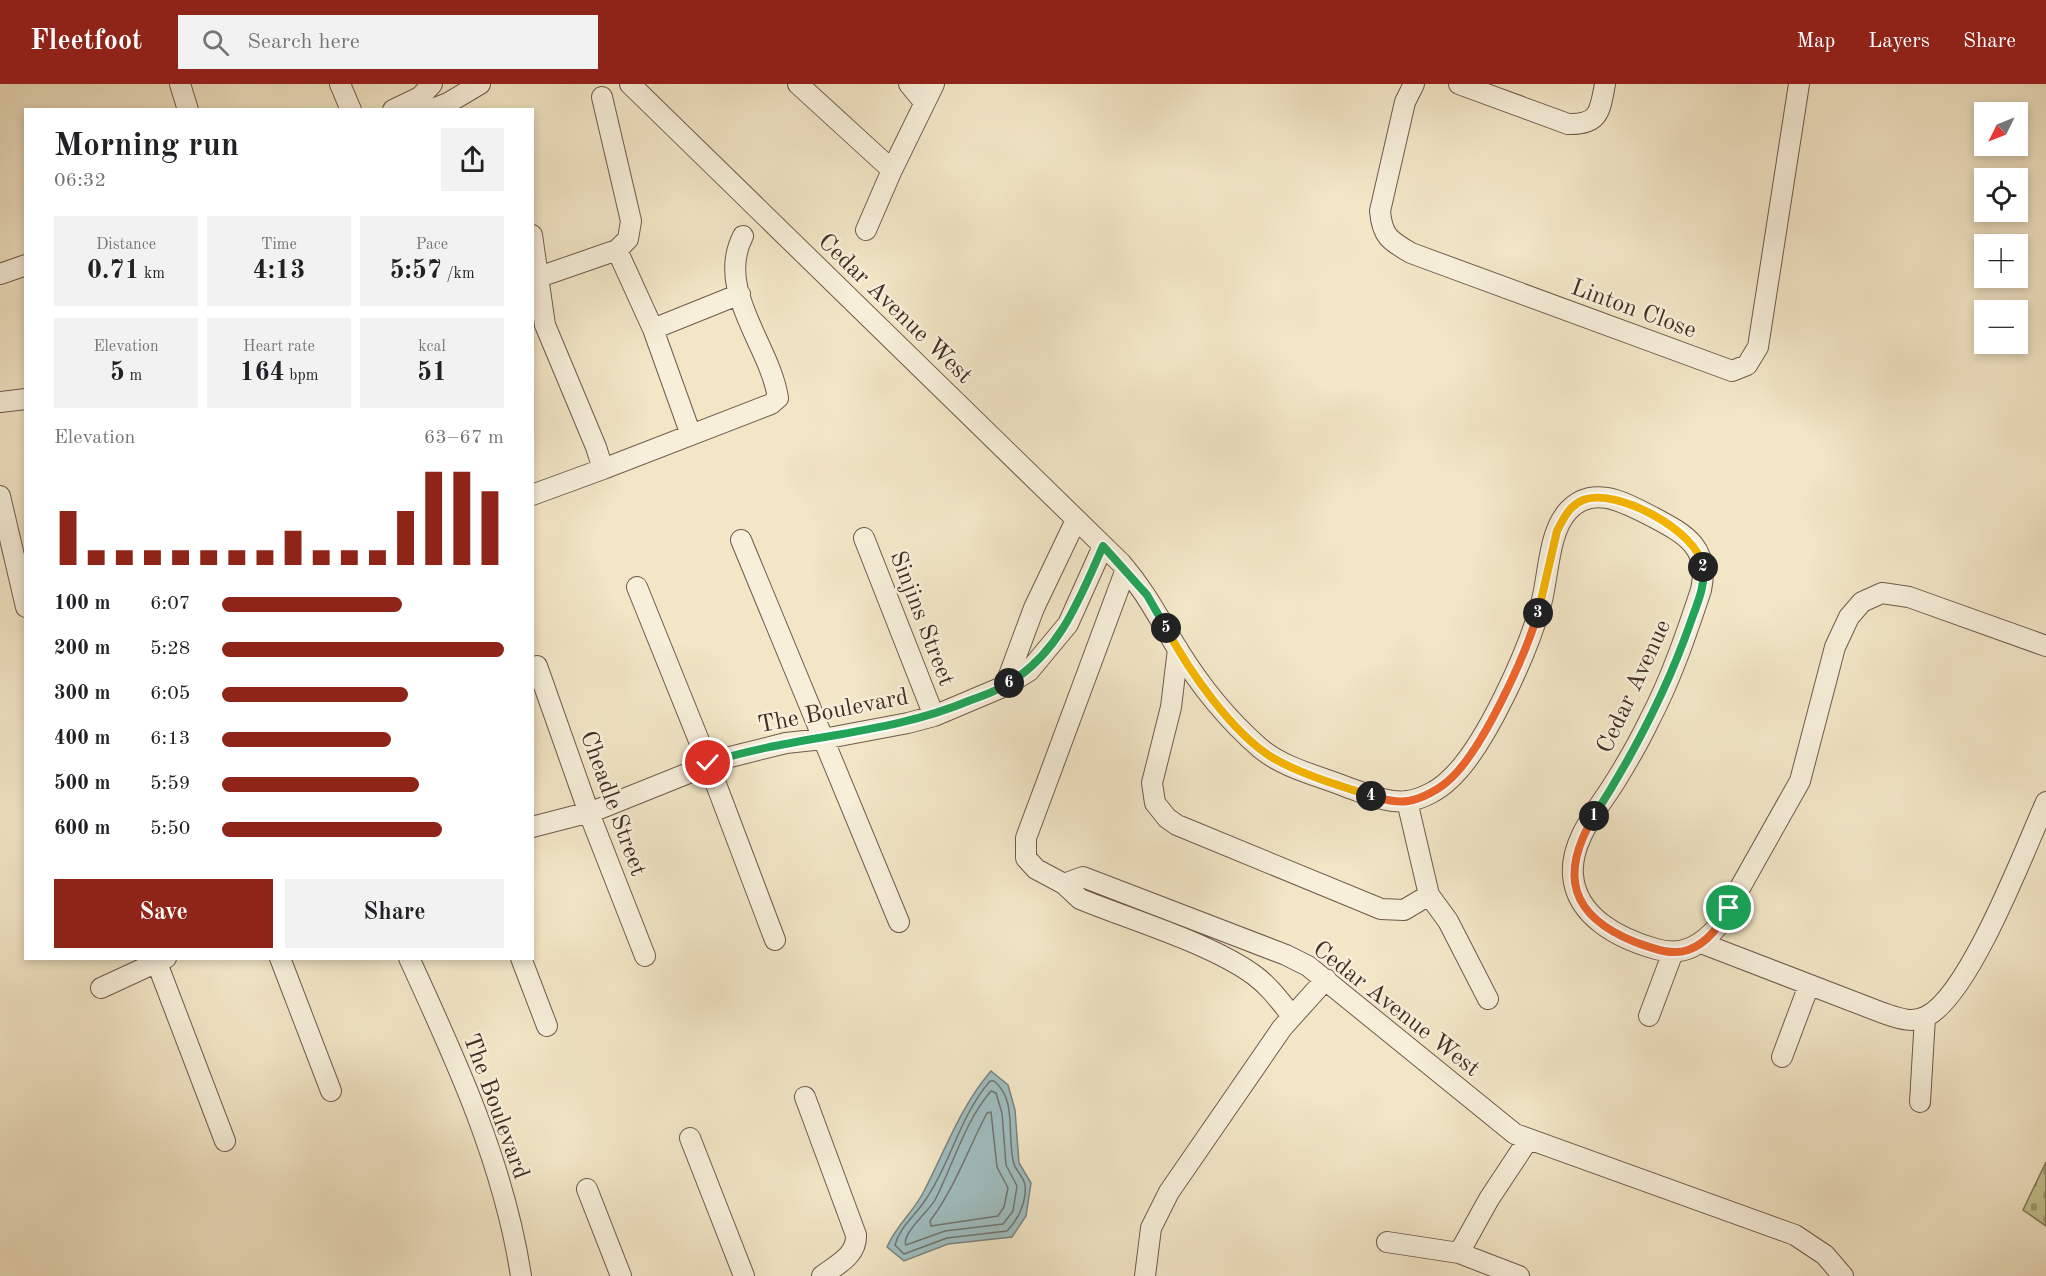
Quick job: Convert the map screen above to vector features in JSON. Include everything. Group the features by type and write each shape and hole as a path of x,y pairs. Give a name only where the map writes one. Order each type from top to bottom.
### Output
{"street":[{"path":"180,84 187,108"},
{"path":"340,84 350,108"},
{"path":"399,108 420,97 432,84"},
{"path":"435,108 480,84"},
{"name":"Cedar Avenue West","path":"630,84 1126,569 1147,595 1178,649"},
{"path":"798,84 891,170"},
{"path":"909,84 924,102"},
{"path":"866,230 891,170 934,84"},
{"name":"Linton Close","path":"1414,84 1405,102 1380,210 1381,227 1388,238 1411,253 1732,371 1747,365 1758,347 1799,84"},
{"path":"1459,84 1568,124 1578,124 1587,123 1595,117 1605,84"},
{"path":"539,277 617,250 628,239 631,221 603,97"},
{"path":"534,494 771,404 778,398 740,294 734,262 743,236"},
{"path":"534,247 545,325 603,469"},
{"path":"617,250 653,329 691,435"},
{"path":"0,274 24,266"},
{"path":"653,329 740,294"},
{"path":"0,402 24,399"},
{"path":"0,496 24,596"},
{"name":"Cedar Avenue","path":"1407,801 1424,796 1448,782 1476,747 1516,670 1533,628 1542,602 1557,531 1568,511 1582,501 1595,496 1622,501 1681,531 1695,547 1703,563 1701,590 1675,667 1649,722 1582,837 1574,859 1573,874 1581,899 1591,914 1603,925 1642,945 1673,952 1701,944"},
{"path":"1005,686 1034,608 1076,520"},
{"name":"Sinjins Street","path":"864,538 934,716"},
{"path":"741,540 899,922"},
{"name":"The Boulevard","path":"534,827 589,813 708,763 776,745 823,740 934,716 1005,686 1029,671 1068,624 1103,546"},
{"path":"1126,569 1026,838 1024,851 1030,865 1064,884 1080,899 1215,953 1252,974 1266,985 1292,1016"},
{"path":"637,588 708,763 775,940"},
{"path":"2046,646 1909,597 1882,593 1862,602 1849,617 1835,647 1805,765 1793,795 1724,918 1701,944 1905,1020 1925,1017 1935,1011 1971,961 1992,923 2046,802"},
{"path":"1178,649 1228,716 1272,757 1370,795 1407,801 1430,895 1448,921 1488,999"},
{"path":"1178,649 1171,707 1152,783 1155,803 1167,818 1189,832 1381,909 1404,910 1430,895"},
{"name":"Cheadle Street","path":"537,666 589,813 645,956"},
{"name":"Cedar Avenue West","path":"1064,884 1083,877 1268,948 1308,966 1515,1134 1795,1235 1825,1255 1843,1276"},
{"path":"1252,974 1268,948"},
{"path":"1649,1016 1673,952"},
{"path":"281,960 331,1091"},
{"name":"The Boulevard","path":"411,960 450,1048 488,1147 521,1276"},
{"path":"522,960 547,1026"},
{"path":"101,988 162,961 225,1141"},
{"path":"1145,1276 1151,1228 1158,1210 1292,1016 1326,979"},
{"path":"1782,1057 1809,985"},
{"path":"1920,1102 1925,1017"},
{"path":"805,1097 848,1208 856,1242 847,1258 822,1276"},
{"path":"690,1138 744,1276"},
{"path":"1460,1253 1489,1199 1528,1140"},
{"path":"587,1189 621,1276"},
{"path":"1387,1242 1460,1253 1520,1276"}],"green space":[{"path":"2046,1162 2046,1226 2023,1210"}],"water":[{"path":"991,1071 1008,1085 1015,1110 1019,1163 1031,1183 1026,1216 1012,1237 948,1244 904,1261 887,1247 895,1232 919,1200 970,1099"}],"route":[{"path":"708,763 786,743 823,740 908,723 934,716 1005,686 1029,671 1068,624 1103,546 1121,563 1147,595 1178,649 1204,687 1228,716 1272,757 1384,799 1407,801 1424,796 1448,782 1476,747 1516,670 1537,618 1557,531 1568,511 1582,501 1595,496 1622,501 1681,531 1700,554 1704,575 1675,667 1649,722 1576,848 1573,874 1575,885 1591,914 1603,925 1642,945 1659,950 1682,951 1701,944 1713,933 1729,908"}]}
